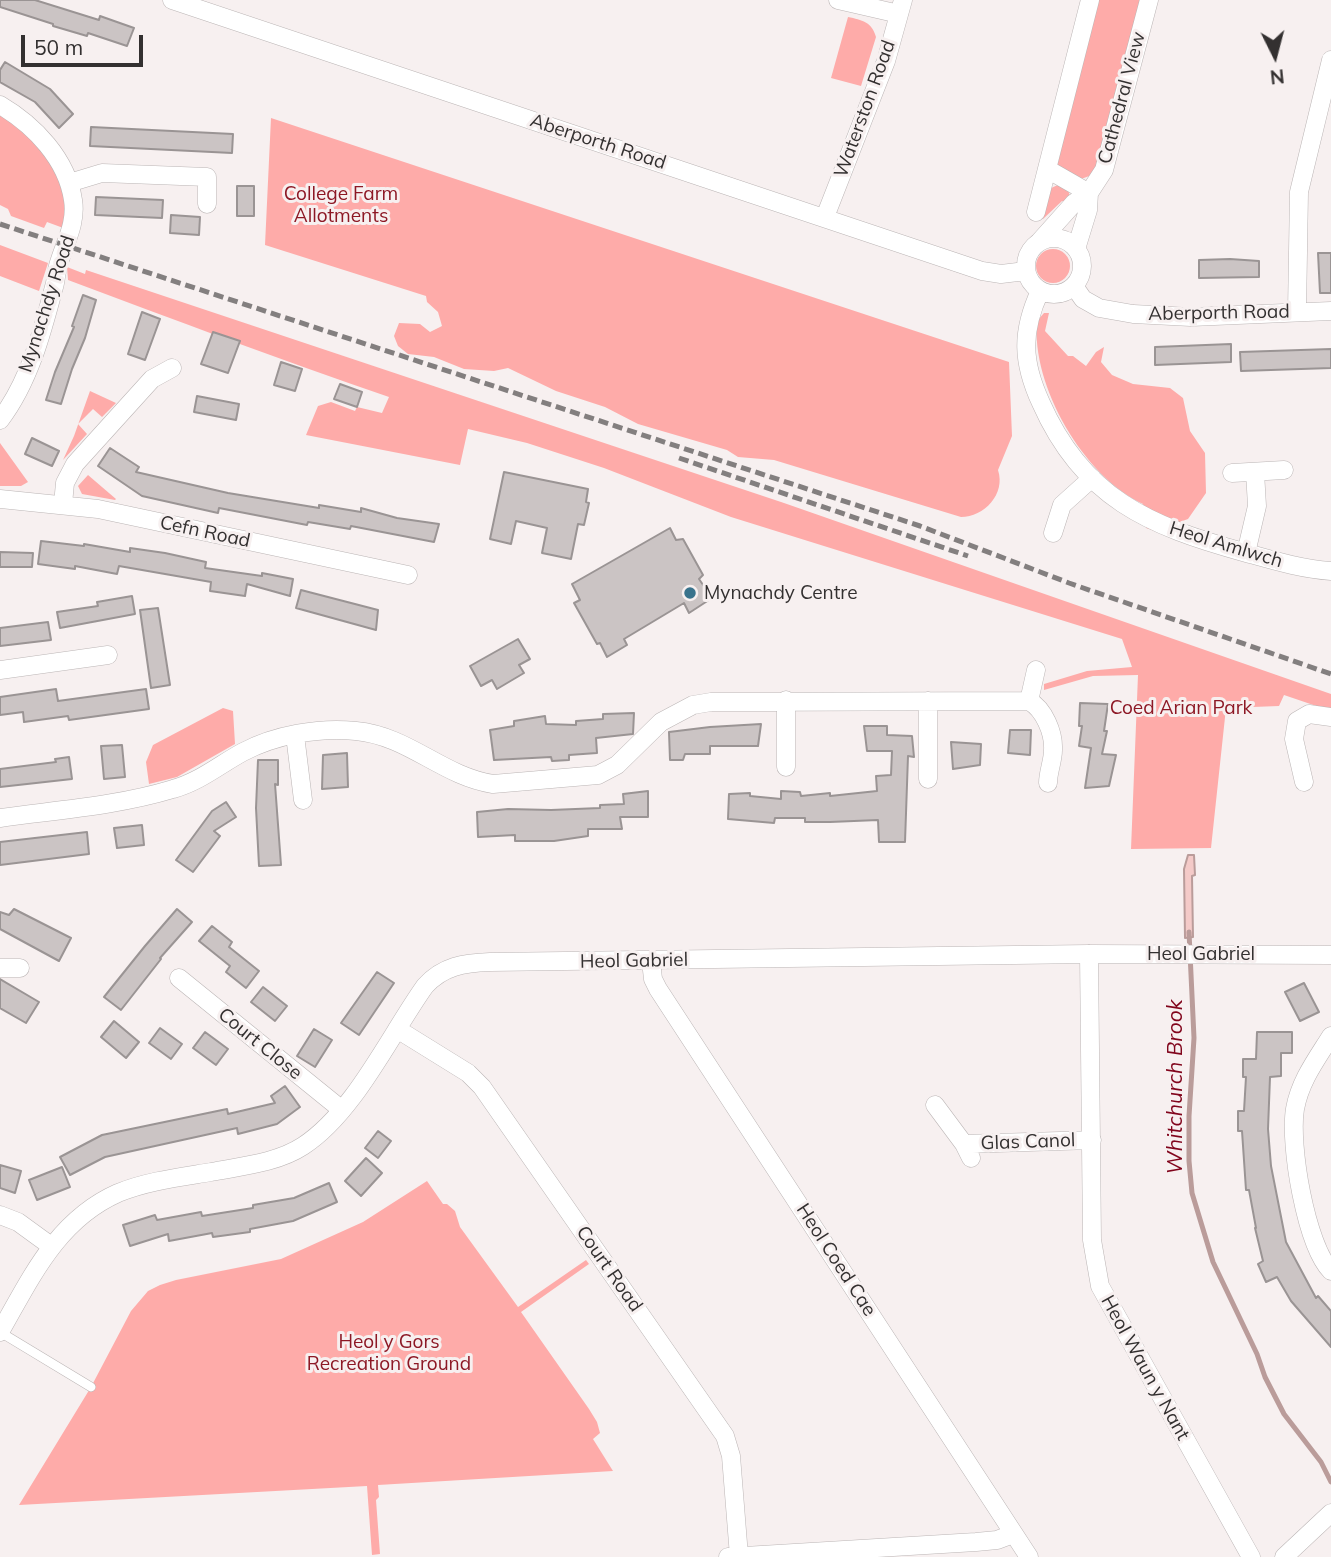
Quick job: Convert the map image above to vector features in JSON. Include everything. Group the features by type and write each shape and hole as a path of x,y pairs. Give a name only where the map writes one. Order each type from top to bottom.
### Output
{"street":[{"name":"Aberporth Road","path":"172,0 982,271 1001,274 1026,271"},
{"path":"838,0 901,7"},
{"path":"1036,212 1090,0"},
{"name":"Cathedral View","path":"1040,241 1073,203 1089,193 1104,170 1149,0"},
{"name":"Waterston Road","path":"824,217 886,61 901,7"},
{"path":"1297,312 1299,192 1330,68"},
{"path":"0,105 32,128 42,139 57,159 69,183 102,173 207,177 207,204"},
{"path":"1047,169 1089,193"},
{"name":"Mynachdy Road","path":"0,421 29,368 48,309 57,268 72,228 73,199 69,183"},
{"name":"Cathedral View","path":"1076,249 1088,210 1089,193"},
{"path":"1063,239 1076,249 1082,263 1082,272 1074,286 1058,294 1040,291 1033,286 1026,271 1028,254 1040,241 1063,239"},
{"name":"Aberporth Road","path":"1074,286 1083,299 1099,308 1133,314 1191,317 1331,311"},
{"name":"Heol Amlwch","path":"1040,291 1030,313 1027,329 1025,347 1028,369 1056,434 1080,468 1128,508 1157,525 1246,553 1311,570 1331,571"},
{"path":"63,504 65,482 75,464 152,379 172,368"},
{"path":"1232,473 1284,470"},
{"path":"1246,553 1257,506 1255,472"},
{"path":"1053,533 1062,505 1092,478"},
{"name":"Cefn Road","path":"0,499 63,504 118,513 408,575"},
{"path":"0,670 108,655"},
{"path":"1029,701 1036,670"},
{"path":"786,700 786,767"},
{"path":"928,701 929,779"},
{"path":"0,818 129,800 173,789 191,783 253,747 295,735 344,730 380,735 420,751 456,774 493,784 598,775 617,765 661,722 693,705 712,702 1029,701 1041,711 1051,732 1053,751 1048,783"},
{"path":"1304,782 1294,739 1295,726 1302,717 1309,714 1331,718"},
{"path":"295,735 303,800"},
{"name":"Heol Gabriel","path":"0,1332 51,1246 79,1217 111,1196 142,1185 285,1156 316,1138 342,1110 425,986 434,976 455,966 490,962 1089,954 1331,955"},
{"name":"Heol Waun y Nant","path":"1089,954 1093,1240 1100,1286 1251,1557"},
{"name":"Heol Coed Cae","path":"651,961 653,979 658,989 1029,1557"},
{"path":"0,968 20,968"},
{"name":"Court Close","path":"179,978 342,1110"},
{"name":"Court Road","path":"397,1029 468,1073 482,1087 725,1436 732,1456 739,1556"},
{"path":"1331,1036 1304,1078 1295,1110 1295,1142 1311,1233 1331,1271"},
{"name":"Glas Canol","path":"935,1105 968,1151 1092,1140"},
{"path":"0,1214 18,1222 51,1246"},
{"path":"1284,1557 1331,1513"},
{"path":"727,1557 998,1541 1013,1534"}],"lane":[{"path":"0,1332 91,1387"}],"green space":[{"path":"1097,0 1142,0 1100,161 1092,175 1081,179 1057,166 1057,160"},
{"path":"848,17 869,25 876,37 861,86 831,78"},
{"path":"0,109 41,145 66,190 66,229 47,222 44,228 11,216 8,209 0,205"},
{"name":"College Farm Allotments","path":"271,118 1009,362 1012,436 998,470 1000,479 996,495 991,503 978,513 961,517 774,460 738,457 727,450 638,424 605,407 556,391 508,368 494,371 464,369 434,357 408,354 398,346 394,336 399,323 420,324 430,332 442,326 438,312 427,302 426,296 265,245"},
{"path":"1060,184 1068,189 1068,202 1062,201 1043,219 1049,189"},
{"path":"0,245 48,263 39,291 0,276"},
{"path":"1053,249 1065,254 1070,266 1065,278 1053,283 1041,278 1036,266 1041,254"},
{"name":"Coed Arian Park","path":"67,267 85,274 86,270 784,503 1331,694 1331,711 1284,695 1279,706 1226,708 1211,848 1131,849 1138,675 1093,676 1044,690 1044,684 1087,671 1132,667 1122,639 731,517 604,468 527,443 468,429 460,465 306,435 318,406 331,402 355,411 357,407 382,413 389,397 68,280"},
{"path":"1044,313 1049,313 1045,331 1068,356 1073,356 1086,366 1096,352 1104,347 1101,362 1112,375 1133,384 1170,388 1183,398 1190,431 1205,453 1206,493 1188,519 1155,531 1146,528 1143,504 1121,491 1082,451 1052,400 1043,373 1037,346 1037,321"},
{"path":"90,391 116,403 102,417 93,409 78,424"},
{"path":"78,424 87,434 63,460 74,436"},
{"path":"0,443 28,482 21,486 0,486"},
{"path":"88,475 116,499 82,494 78,486"},
{"path":"223,708 233,711 235,744 177,777 149,784 146,762 153,745"},
{"name":"Heol y Gors Recreation Ground","path":"427,1181 443,1204 455,1211 460,1227 518,1307 586,1260 589,1264 521,1312 597,1422 600,1433 593,1439 613,1471 378,1485 379,1497 376,1500 380,1554 372,1555 367,1486 19,1505 91,1387 131,1311 148,1291 176,1280 281,1259 363,1222"}],"shaded area":[{"path":"1188,855 1194,855 1193,937 1185,938 1184,869"}],"building":[{"path":"0,0 35,0 99,20 100,16 134,28 127,46 88,33 87,36 53,26 0,7"},
{"path":"5,62 50,89 73,114 59,128 35,102 0,82 0,70"},
{"path":"91,127 233,134 232,153 90,146"},
{"path":"237,186 254,186 254,216 237,216"},
{"path":"96,197 163,200 162,218 95,215"},
{"path":"171,215 200,217 199,235 170,233"},
{"path":"1318,253 1331,253 1331,293 1320,293"},
{"path":"1199,260 1259,261 1259,277 1199,278"},
{"path":"83,295 96,300 85,338 61,404 46,400 74,327 72,326"},
{"path":"142,312 160,319 145,360 128,354"},
{"path":"213,332 240,341 228,373 201,364"},
{"path":"1231,344 1231,362 1155,365 1155,347"},
{"path":"1331,349 1331,368 1241,371 1240,352"},
{"path":"281,362 302,369 295,391 274,385"},
{"path":"340,384 362,392 357,407 334,399"},
{"path":"197,396 239,404 236,420 194,412"},
{"path":"32,438 59,451 52,466 25,454"},
{"path":"110,448 139,467 136,472 228,493 319,508 319,505 361,512 361,508 397,518 439,524 434,542 351,526 350,529 308,522 307,525 219,508 218,513 142,496 98,466"},
{"path":"504,472 588,489 586,502 589,503 584,525 578,524 571,559 542,553 547,528 516,521 511,544 490,539"},
{"name":"Mynachdy Centre","path":"670,528 676,540 683,539 703,575 699,579 712,598 689,613 684,603 624,639 627,645 607,657 574,603 580,600 572,584"},
{"path":"41,541 84,544 130,552 130,548 165,553 206,562 205,568 262,576 262,573 293,579 290,596 247,584 245,596 210,591 211,582 119,566 117,574 75,566 75,569 38,564"},
{"path":"0,552 33,553 32,567 0,567"},
{"path":"301,590 378,610 376,630 296,608"},
{"path":"132,596 135,614 60,628 57,612 98,606 97,602"},
{"path":"158,608 170,685 151,688 140,610"},
{"path":"48,622 51,640 0,646 0,628"},
{"path":"518,639 530,659 519,665 524,673 497,689 492,680 481,686 470,666"},
{"path":"56,689 58,701 146,689 149,709 69,720 68,716 24,722 23,712 0,715 0,697"},
{"path":"1080,703 1108,704 1104,731 1107,731 1102,754 1116,755 1109,786 1085,788 1091,748 1079,746 1082,726 1079,726"},
{"path":"634,713 633,734 596,738 597,753 569,755 569,760 552,761 551,757 494,760 490,730 514,726 514,721 545,716 546,724 576,725 576,721 603,719 603,714"},
{"path":"761,724 758,746 710,746 710,754 685,754 683,760 670,760 669,732"},
{"path":"864,726 887,726 887,735 912,736 914,757 908,756 905,842 879,842 878,820 805,822 805,818 775,818 774,823 728,819 729,794 750,793 750,796 781,799 781,791 800,792 801,796 830,793 830,796 877,791 876,776 891,775 892,751 867,751"},
{"path":"1010,730 1031,730 1030,755 1008,753"},
{"path":"951,742 981,744 980,765 953,769"},
{"path":"122,745 125,777 104,779 101,746"},
{"path":"347,753 348,787 322,789 323,755"},
{"path":"69,757 72,779 0,787 0,769 56,762 55,759"},
{"path":"258,760 278,760 278,785 275,784 281,865 259,866 256,808"},
{"path":"648,791 648,817 620,817 622,829 588,829 588,836 554,841 515,841 515,835 478,837 477,812 600,808 600,805 624,804 623,794"},
{"path":"226,802 236,817 214,831 220,836 193,872 176,860 212,811"},
{"path":"142,825 144,845 117,848 114,828"},
{"path":"87,832 89,854 0,865 0,842"},
{"path":"14,909 71,938 59,961 0,929 0,912 9,915"},
{"path":"177,909 192,922 160,958 121,1010 104,997"},
{"path":"212,926 232,942 229,947 259,971 246,988 226,972 230,966 199,941"},
{"path":"377,972 394,983 359,1035 341,1023"},
{"path":"0,979 39,1002 26,1023 0,1008"},
{"path":"1304,983 1319,1012 1300,1021 1285,992"},
{"path":"263,987 287,1006 275,1021 251,1002"},
{"path":"114,1021 139,1042 126,1058 101,1037"},
{"path":"160,1028 182,1044 171,1059 149,1043"},
{"path":"314,1029 332,1040 315,1067 297,1056"},
{"path":"205,1032 228,1049 216,1065 193,1048"},
{"path":"1257,1032 1292,1032 1292,1053 1281,1053 1281,1076 1270,1077 1268,1129 1271,1166 1286,1242 1316,1298 1318,1296 1331,1311 1331,1347 1291,1301 1277,1277 1266,1282 1258,1264 1263,1261 1249,1190 1246,1190 1242,1131 1238,1131 1238,1111 1244,1111 1246,1077 1243,1077 1243,1059 1256,1059"},
{"path":"285,1086 300,1107 277,1124 238,1134 237,1128 105,1157 70,1175 60,1157 102,1135 227,1109 228,1114 275,1103 271,1096"},
{"path":"378,1131 391,1141 378,1158 365,1148"},
{"path":"366,1158 382,1173 361,1196 345,1181"},
{"path":"0,1165 21,1171 15,1193 0,1188"},
{"path":"62,1167 70,1187 37,1200 29,1180"},
{"path":"329,1183 337,1202 293,1221 250,1229 250,1232 213,1237 212,1233 169,1241 168,1234 130,1246 123,1225 155,1215 157,1220 201,1212 202,1216 253,1208 253,1205 294,1198"}],"waterway":[{"name":"Whitchurch Brook","path":"1189,932 1194,1038 1189,1116 1192,1193 1213,1262 1257,1354 1265,1377 1284,1414 1321,1462 1331,1482"}],"railway":[{"path":"0,224 920,526 1069,583 1331,674"},
{"path":"679,458 968,556"}],"place":[{"name":"Mynachdy Centre","path":"690,593"}]}
